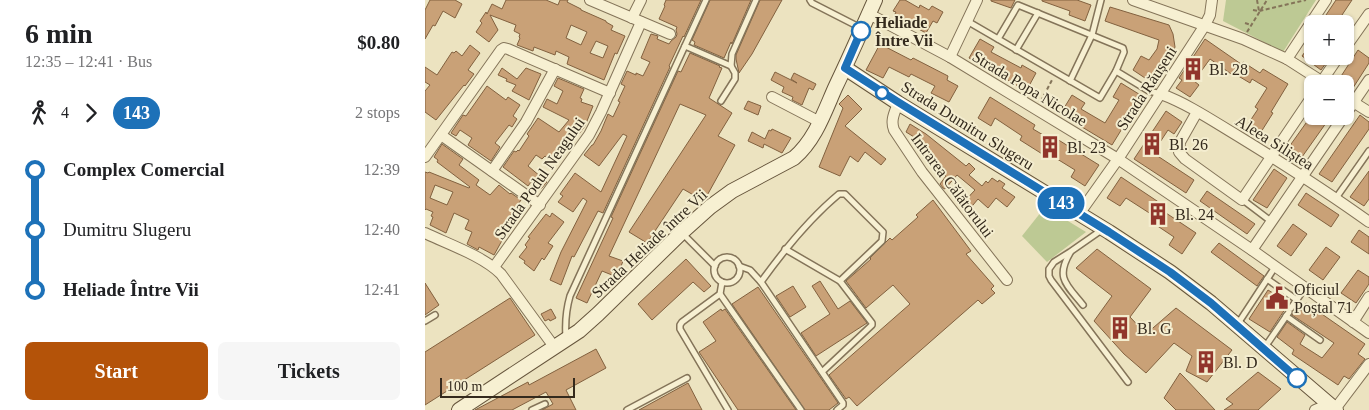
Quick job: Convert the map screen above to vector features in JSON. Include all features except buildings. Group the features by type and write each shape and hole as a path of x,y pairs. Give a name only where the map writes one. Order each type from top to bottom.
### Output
{"main road":[{"name":"Strada Heliade între Vii","path":"459,410 567,340 598,314 710,207 732,191 794,158 807,144 820,122 875,0"},
{"name":"Strada Dumitru Slugeru","path":"845,68 1104,229 1183,282 1237,325 1333,408"}],"street":[{"path":"591,0 670,34"},
{"name":"Strada Podul Neagului","path":"494,267 583,145 595,124 610,93 637,20 641,0"},
{"path":"950,57 977,0"},
{"path":"1133,0 1243,39 1287,59 1310,75"},
{"name":"Strada Răușeni","path":"1079,214 1118,159 1205,25 1210,14 1212,0"},
{"path":"1287,59 1326,0"},
{"name":"Strada Popa Nicolae","path":"869,14 950,57 1118,159 1369,332"},
{"path":"1354,35 1369,14"},
{"path":"425,157 504,48 610,93"},
{"path":"491,171 526,122 555,69"},
{"path":"1354,95 1369,80"},
{"name":"Aleea Siliștea","path":"1161,94 1197,112 1271,156 1369,222"},
{"path":"772,97 820,122"},
{"name":"Intrarea Călătorului","path":"898,102 892,119 894,130 922,172 1007,280"},
{"path":"1354,103 1369,112"},
{"path":"1197,112 1180,142 1179,152 1185,159 1242,200 1304,107"},
{"path":"1252,250 1339,125"},
{"path":"441,135 540,205"},
{"path":"425,233 494,267 555,348"},
{"path":"1353,322 1369,296"},
{"path":"1315,410 1333,408 1369,364"}],"lane":[{"path":"567,340 566,316 569,296 706,0"},
{"path":"721,100 735,79 735,73 731,66 732,54 756,0"},
{"path":"810,0 812,3 862,28"},
{"path":"1070,81 1092,35 1101,0"},
{"path":"967,21 1016,50 1100,98 1116,71 1125,50 1018,5 998,39"},
{"path":"1016,50 1038,13"},
{"path":"685,46 731,66"},
{"path":"1116,71 1149,91 1161,94"},
{"path":"1336,198 1369,151"},
{"path":"761,282 785,249 841,193 845,194 883,232 883,235 881,241 840,281"},
{"path":"1242,200 1272,222"},
{"path":"1104,229 1050,266 1049,276 1128,382"},
{"path":"681,233 715,266"},
{"path":"785,249 840,281 872,323 823,371"},
{"path":"1070,252 1063,266 1063,277 1069,288 1083,305"},
{"path":"727,258 737,261 739,266 739,276 736,280 727,283 722,282 715,275 715,266 722,259 727,258"},
{"path":"739,266 750,270 761,282 823,371 843,403 842,407 837,410"},
{"path":"1237,325 1275,267"},
{"path":"1267,279 1297,300"},
{"path":"722,282 720,294 679,325 728,410"},
{"path":"1264,349 1305,288"},
{"path":"720,294 801,410"},
{"path":"1289,312 1320,340"},
{"path":"425,321 435,315"},
{"path":"627,410 687,378"},
{"path":"532,410 545,404"}],"path":[{"path":"1257,0 1259,11"},
{"path":"1243,39 1267,0"},
{"path":"1253,10 1259,11 1306,0"},
{"path":"1245,23 1251,25"},
{"path":"1037,109 1056,72"}],"green space":[{"path":"1226,0 1316,0 1306,15 1304,15 1304,19 1283,52 1223,21"},
{"path":"1045,207 1086,232 1047,262 1022,236"}],"bus line":[{"name":"143","path":"861,31 845,68 1170,272 1211,303 1297,378"}],"place":[{"name":"Heliade Între Vii","path":"861,31"},
{"name":"Bl. 28","path":"1193,69"},
{"name":"Bl. 26","path":"1152,144"},
{"name":"Bl. 23","path":"1050,147"},
{"name":"Bl. 24","path":"1158,214"},
{"name":"Oficiul Poștal 71","path":"1277,298"},
{"name":"Bl. G","path":"1120,328"},
{"name":"Bl. D","path":"1206,362"}]}
